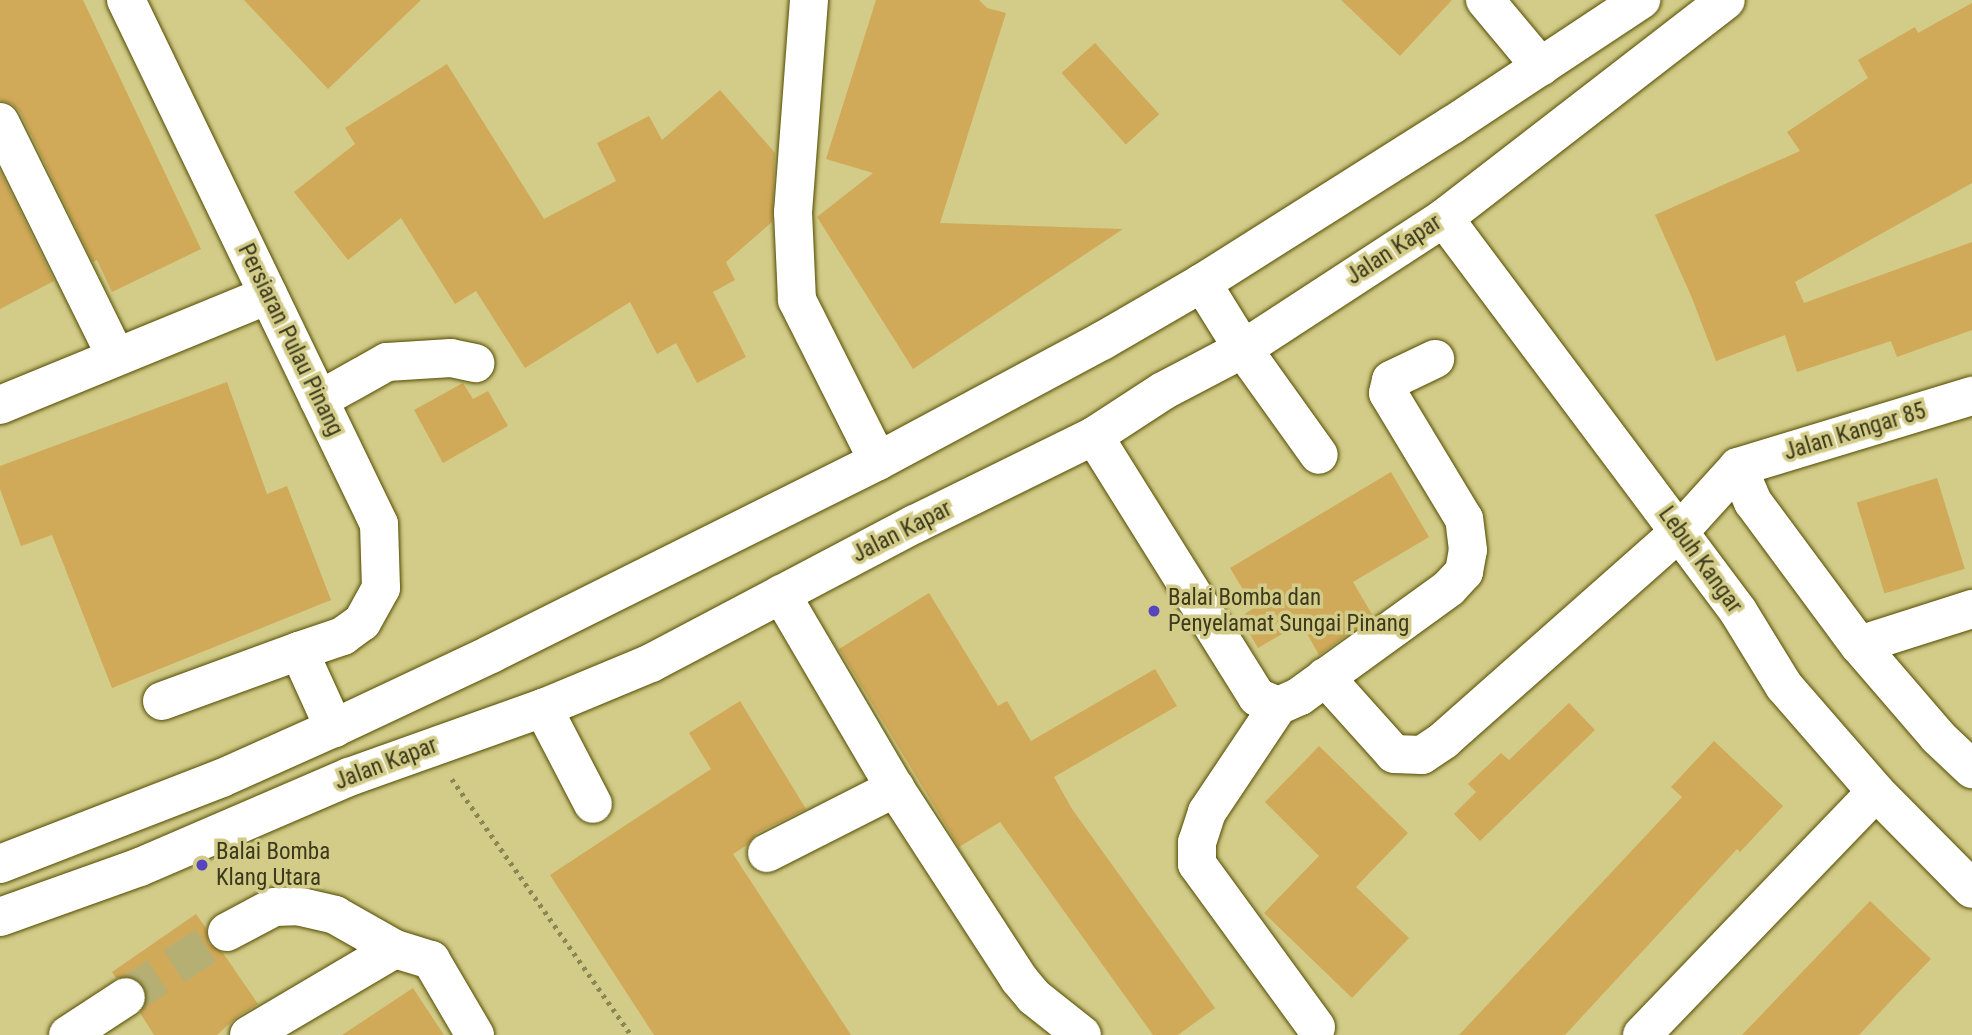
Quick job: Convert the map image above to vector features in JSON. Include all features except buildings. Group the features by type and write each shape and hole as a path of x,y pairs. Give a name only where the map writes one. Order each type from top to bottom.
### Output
{"main road":[{"name":"Persiaran Pulau Pinang","path":"126,0 379,524 381,588 362,622 343,636 162,701"},
{"path":"809,0 793,212 797,300 878,461"},
{"path":"1485,0 1541,67"},
{"path":"0,864 222,778 334,728 491,654 878,461 1102,341 1202,283 1541,67 1641,0"},
{"name":"Jalan Kapar","path":"0,918 140,867 429,747 543,708 651,663 781,594 1094,436 1163,391 1243,349 1444,218 1726,0"},
{"path":"0,121 115,355"},
{"name":"Lebuh Kangar","path":"1444,218 1680,531 1738,611 1784,686 1876,792 1972,889"},
{"path":"1202,283 1243,349 1319,455"},
{"path":"0,405 115,355 268,295"},
{"path":"319,400 387,362 451,358 475,363"},
{"path":"1316,1027 1198,864 1197,842 1207,812 1278,706 1300,695 1449,588 1464,572 1468,550 1464,519 1388,393 1391,380 1435,359"},
{"name":"Jalan Kangar 85","path":"1738,467 1972,396"},
{"path":"1094,436 1256,697 1278,706"},
{"path":"1325,677 1394,754 1422,755 1444,740 1680,531 1738,467 1753,502 1859,645 1938,737 1972,769"},
{"path":"781,594 895,788 1019,979 1034,997 1083,1035"},
{"path":"1859,645 1972,609"},
{"path":"299,651 334,728"},
{"path":"543,708 593,804"},
{"path":"767,853 895,788"},
{"path":"1642,1035 1876,792"},
{"path":"227,932 274,907 297,906 335,915 395,949 431,960 475,1035"},
{"path":"249,1035 395,949"},
{"path":"68,1035 126,997"}],"path":[{"path":"429,747 631,1035"}],"tunnel":[{"path":"126,997 227,932"}],"place":[{"name":"Balai Bomba dan Penyelamat Sungai Pinang","path":"1154,611"},
{"name":"Balai Bomba Klang Utara","path":"202,865"}]}
